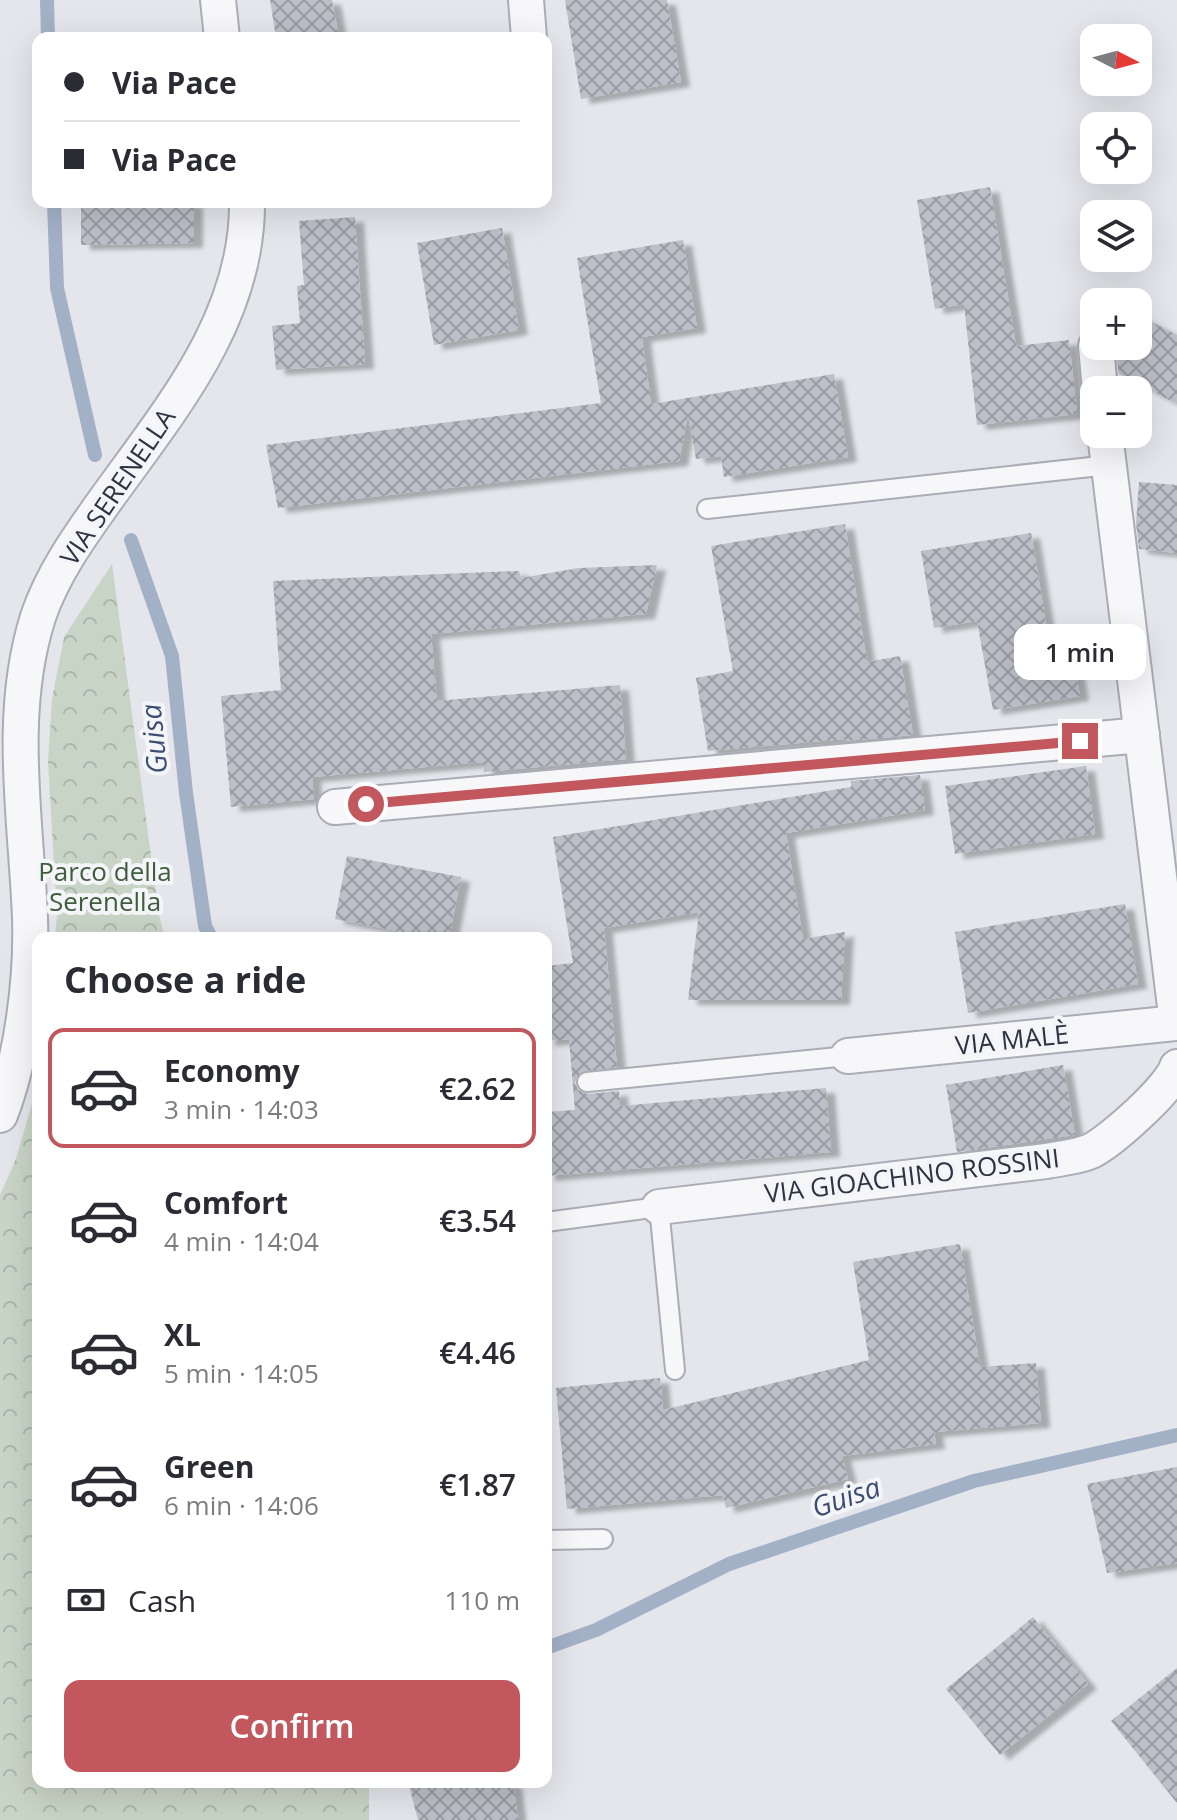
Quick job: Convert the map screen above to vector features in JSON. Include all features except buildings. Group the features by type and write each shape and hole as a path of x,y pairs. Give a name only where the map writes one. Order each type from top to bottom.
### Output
{"street":[{"path":"218,0 221,32"},
{"path":"526,0 529,32"},
{"name":"VIA SERENELLA","path":"0,1115 7,1096 25,1008 30,921 20,790 22,688 39,616 72,547 188,386 210,349 240,269 248,229 247,208"},
{"path":"1107,449 1177,1023"},
{"path":"335,807 1142,735"},
{"name":"VIA MALÈ","path":"848,1056 1177,1023"},
{"name":"VIA GIOACHINO ROSSINI","path":"659,1207 1047,1161 1091,1151 1156,1099 1174,1076 1177,1067"}],"lane":[{"path":"707,509 1107,449"},
{"path":"587,1082 848,1056"},
{"path":"552,1221 659,1207 675,1370"},
{"path":"552,1540 603,1539"}],"green space":[{"name":"Parco della Serenella","path":"112,564 163,932 56,932 48,762 52,699 64,637"},
{"path":"32,1104 32,1788 369,1788 369,1820 0,1820 0,1195 16,1159"}],"waterway":[{"name":"Guisa","path":"47,0 48,32"},
{"name":"Guisa","path":"54,208 57,288 95,455"},
{"name":"Guisa","path":"131,540 172,656 186,793 208,932"},
{"name":"Guisa","path":"552,1646 596,1630 729,1564 974,1481 1177,1435"}],"route":[{"path":"366,804 1080,741"}]}
